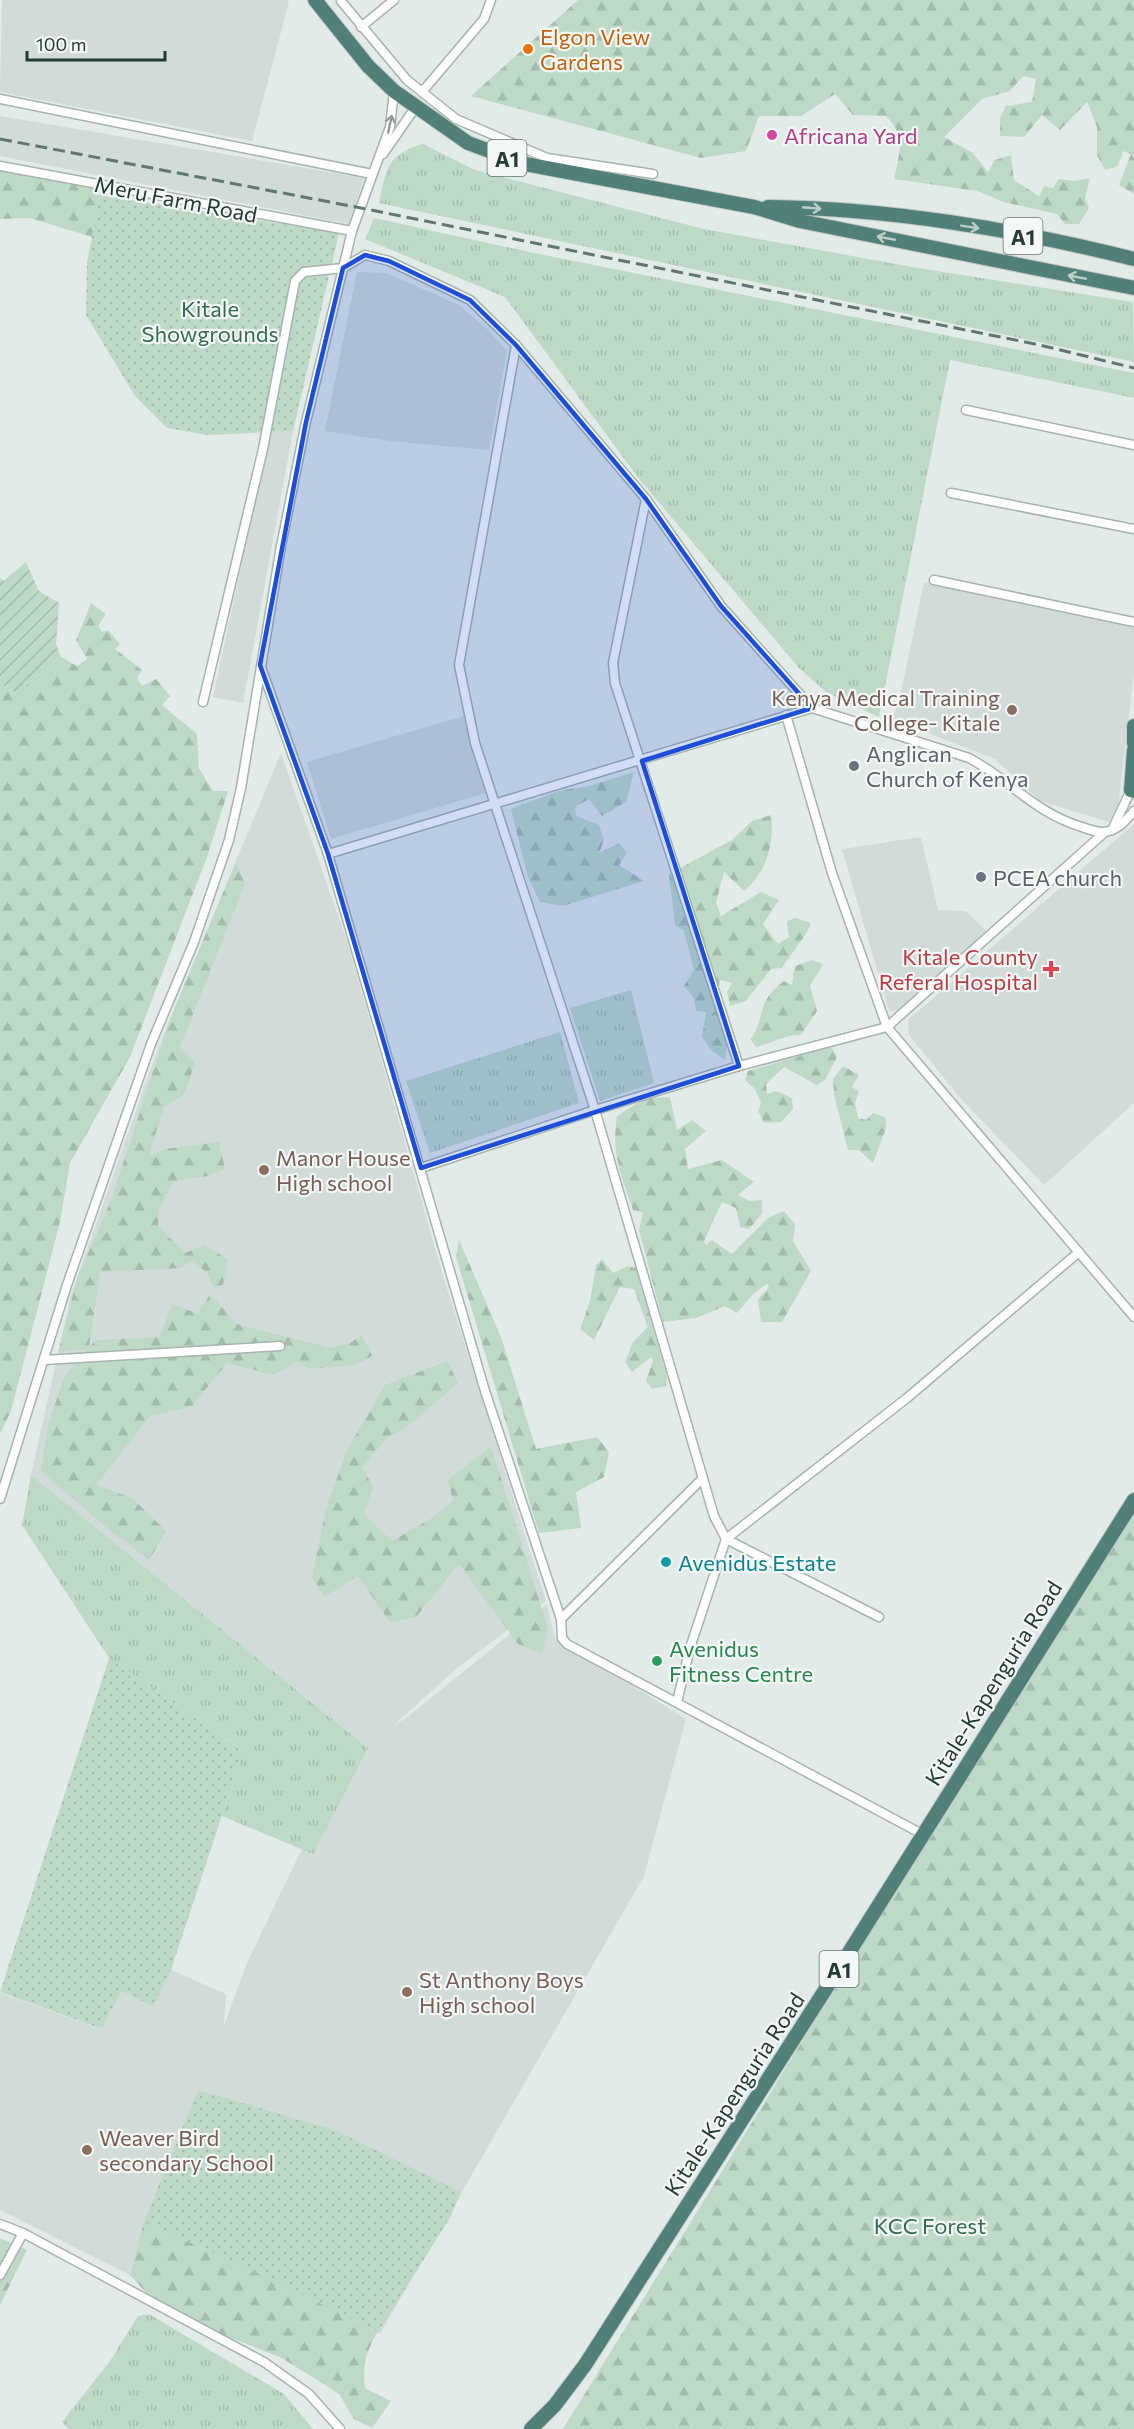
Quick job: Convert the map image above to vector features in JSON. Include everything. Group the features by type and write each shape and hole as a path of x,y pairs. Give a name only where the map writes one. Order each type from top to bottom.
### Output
{"highway":[{"name":"A1","path":"315,0 368,66 394,92 468,143 525,164 754,207 800,221 1134,288"},
{"name":"A1","path":"754,207 803,207 912,217 1081,245 1134,259"},
{"path":"1134,726 1134,743"},
{"path":"1133,785 1134,750"},
{"name":"Kitale-Kapenguria Road","path":"531,2429 555,2405 585,2365 843,1962 922,1833 1005,1707 1134,1500"}],"street":[{"path":"361,27 393,0"},
{"path":"422,92 484,19 491,0"},
{"path":"330,16 340,1 406,80 456,119 547,158 653,174"},
{"path":"381,156 390,127 394,92"},
{"path":"0,99 372,174"},
{"path":"0,1499 67,1285 151,1044 194,942 229,840 241,788 260,664 304,433 352,231 372,174 381,156 415,108"},
{"name":"Meru Farm Road","path":"0,166 352,231"},
{"path":"204,702 263,449 295,281 304,272 344,268 365,255 389,261 444,285 470,300 516,345 646,499 721,606 812,708 969,758 991,769 1045,813 1084,828 1108,831"},
{"path":"516,345 459,664 467,714 595,1110 714,1516 726,1539 879,1617"},
{"path":"966,410 1134,445"},
{"path":"951,493 1134,529"},
{"path":"646,499 613,663 621,703 642,761 739,1066"},
{"path":"934,580 1134,622"},
{"path":"260,664 328,854 485,1391 561,1619 562,1638 567,1644 922,1833"},
{"path":"328,854 812,708"},
{"path":"786,715 832,873 887,1027 1134,1317"},
{"path":"1108,831 1133,785"},
{"path":"421,1168 595,1110 739,1066 887,1027 1108,831 1134,811"},
{"path":"677,1702 690,1648 726,1539 907,1398 1079,1252"},
{"path":"44,1360 280,1346"},
{"path":"561,1619 703,1478"},
{"path":"0,2224 264,2362 309,2394 340,2429"},
{"path":"0,2275 23,2234"}],"highlighted area":[{"path":"365,255 389,261 470,300 516,345 646,499 721,606 812,708 642,761 739,1066 421,1168 328,854 260,665 306,422 343,268"}],"shaded area":[{"path":"2,0 287,0 289,2 252,141 0,92"},
{"path":"0,116 364,178 349,224 0,156"},
{"path":"357,272 386,273 459,305 488,330 507,351 489,450 390,441 325,431"},
{"path":"293,431 243,703 213,697 270,432"},
{"name":"Kenya Medical Training College- Kitale","path":"924,582 1134,625 1134,672 1118,808 1109,822 1040,801 995,759 892,719 899,702"},
{"path":"464,716 486,793 331,839 307,762"},
{"path":"281,753 348,944 444,1279 546,1601 457,1668 393,1726 406,1718 547,1604 555,1638 686,1719 644,1876 380,2334 144,2225 130,2275 0,2210 0,1993 101,2029 121,1991 153,2005 171,1970 226,1994 224,2026 246,1965 298,1857 363,1744 31,1475 71,1295 158,1048"},
{"name":"Kitale County Referal Hospital","path":"1134,824 1134,1103 1044,1185 962,1100 909,1035 908,1020"},
{"path":"921,837 938,910 965,911 987,931 899,1010 889,1011 842,849"}],"green space":[{"path":"578,0 1134,0 1134,194 1119,185 1131,154 1123,151 1118,166 1105,170 1097,155 1097,127 1087,102 1060,130 1042,115 1024,137 1000,136 1000,118 1006,106 1032,102 1036,79 1023,76 1010,91 982,99 944,137 973,153 988,172 995,160 1011,155 1014,180 1039,196 1044,186 1053,188 1059,179 1074,181 1090,178 1085,198 1089,208 1079,224 1065,224 1057,214 1004,202 977,191 894,179 900,146 893,123 886,116 853,115 835,94 801,116 759,116 746,151 701,158 471,96"},
{"path":"423,144 475,170 704,229 918,268 1133,302 1134,362 379,203 390,164 402,153"},
{"path":"0,170 95,188 100,195 92,237 29,218 0,219"},
{"name":"Kitale Showgrounds","path":"100,195 339,233 293,431 207,435 167,428 135,396 86,315 87,262"},
{"path":"374,218 539,254 1134,373 1134,398 950,360 879,717 826,692 799,668 639,479 505,297 365,239"},
{"path":"26,562 39,591 59,603 56,644 61,657 16,693 0,683 0,578 4,581"},
{"path":"91,603 106,614 98,626 102,632 108,630 120,644 115,649 142,670 137,678 142,686 156,679 170,696 162,705 197,734 199,768 213,791 228,791 207,857 130,1057 70,1163 60,1222 11,1411 0,1434 0,683 16,693 61,657 77,666 87,659 76,640"},
{"path":"634,772 626,802 602,816 589,799 575,807 576,816 599,825 604,841 599,853 619,843 627,853 619,865 644,881 563,906 540,902 528,877 511,809 558,791 589,786"},
{"path":"771,815 770,847 758,875 744,891 724,872 716,903 721,916 761,892 779,900 763,924 778,944 789,937 787,921 795,918 811,923 807,933 782,968 771,969 746,1001 730,1006 727,992 732,983 720,980 715,1010 727,1043 725,1060 712,1051 702,1037 706,1012 696,1011 694,998 684,986 694,970 684,931 675,925 669,874 732,840 752,821"},
{"path":"236,862 245,883 180,1047 195,1062 185,1093 164,1107 148,1158 163,1149 219,1142 225,1169 207,1176 174,1181 158,1211 158,1226 185,1253 204,1245 228,1259 223,1285 213,1287 208,1274 192,1260 181,1268 100,1272 89,1347 96,1340 160,1337 172,1304 198,1314 210,1294 237,1324 330,1348 350,1343 362,1335 372,1356 355,1365 309,1369 297,1362 273,1375 227,1363 192,1406 150,1416 96,1485 132,1498 166,1531 149,1560 101,1523 41,1471 49,1422 65,1375 87,1349 58,1352 77,1279 112,1198 170,1019"},
{"path":"812,960 823,964 810,986 817,1011 801,1035 784,1037 756,1047 751,1039 765,1002 784,981 792,985 795,966"},
{"path":"631,990 654,1083 600,1101 570,1008"},
{"path":"560,1032 579,1103 430,1153 406,1081"},
{"path":"831,1047 837,1057 825,1080 817,1085 784,1067 766,1084 767,1094 776,1091 792,1098 793,1109 781,1122 764,1123 758,1111 761,1103 755,1089 745,1080 748,1071"},
{"path":"843,1066 859,1075 852,1087 859,1091 855,1103 858,1118 866,1120 873,1113 886,1118 886,1128 873,1163 859,1150 848,1150 834,1095 833,1079"},
{"path":"670,1097 677,1130 692,1120 706,1131 685,1149 688,1169 722,1160 754,1182 738,1195 750,1201 762,1200 762,1214 749,1229 740,1227 736,1208 722,1202 704,1241 706,1245 712,1240 732,1254 768,1218 784,1211 795,1224 793,1241 811,1271 782,1322 761,1322 758,1299 769,1287 767,1284 754,1293 737,1313 725,1306 696,1318 663,1322 639,1230 643,1213 633,1210 618,1164 615,1130 617,1116 644,1099"},
{"path":"459,1240 501,1337 536,1449 597,1437 609,1452 604,1477 576,1492 581,1528 539,1533 456,1257"},
{"path":"602,1259 613,1273 628,1266 636,1268 667,1376 666,1386 652,1389 646,1381 653,1361 651,1357 632,1372 625,1362 633,1342 648,1327 634,1289 620,1287 594,1340 580,1329 590,1301 596,1265"},
{"path":"447,1361 458,1383 404,1429 389,1436 362,1467 373,1487 364,1514 392,1541 432,1518 453,1500 448,1480 491,1446 548,1629 542,1654 518,1644 459,1564 416,1617 390,1622 358,1576 324,1597 312,1577 326,1509 347,1450 385,1385"},
{"path":"31,1475 368,1748 313,1854 222,1816 243,1752 109,1658 22,1525"},
{"name":"KCC Forest","path":"1134,1503 1134,2429 563,2429"},
{"path":"109,1658 243,1752 171,1970 153,2006 121,1991 102,2029 0,1992"},
{"path":"198,2090 337,2131 461,2192 450,2218 378,2332 272,2279 144,2222"},
{"path":"144,2222 272,2279 378,2332 370,2345 366,2359 365,2388 391,2401 372,2428 354,2419 339,2394 282,2358 219,2333 152,2299 130,2275"},
{"path":"0,2238 27,2250 0,2305"},
{"path":"149,2314 284,2394 313,2429 69,2429 62,2422 110,2361 138,2316"}],"railway":[{"path":"0,139 361,208 1040,345 1134,368"}],"place":[{"name":"Elgon View Gardens","path":"528,49"},
{"name":"Africana Yard","path":"772,135"},
{"name":"Kenya Medical Training College- Kitale","path":"1012,710"},
{"name":"Anglican Church of Kenya","path":"854,766"},
{"name":"PCEA church","path":"981,877"},
{"name":"Kitale County Referal Hospital","path":"1051,969"},
{"name":"Manor House High school","path":"264,1170"},
{"name":"Avenidus Estate","path":"666,1562"},
{"name":"Avenidus Fitness Centre","path":"657,1661"},
{"name":"St Anthony Boys High school","path":"407,1992"},
{"name":"Weaver Bird secondary School","path":"87,2150"}]}
